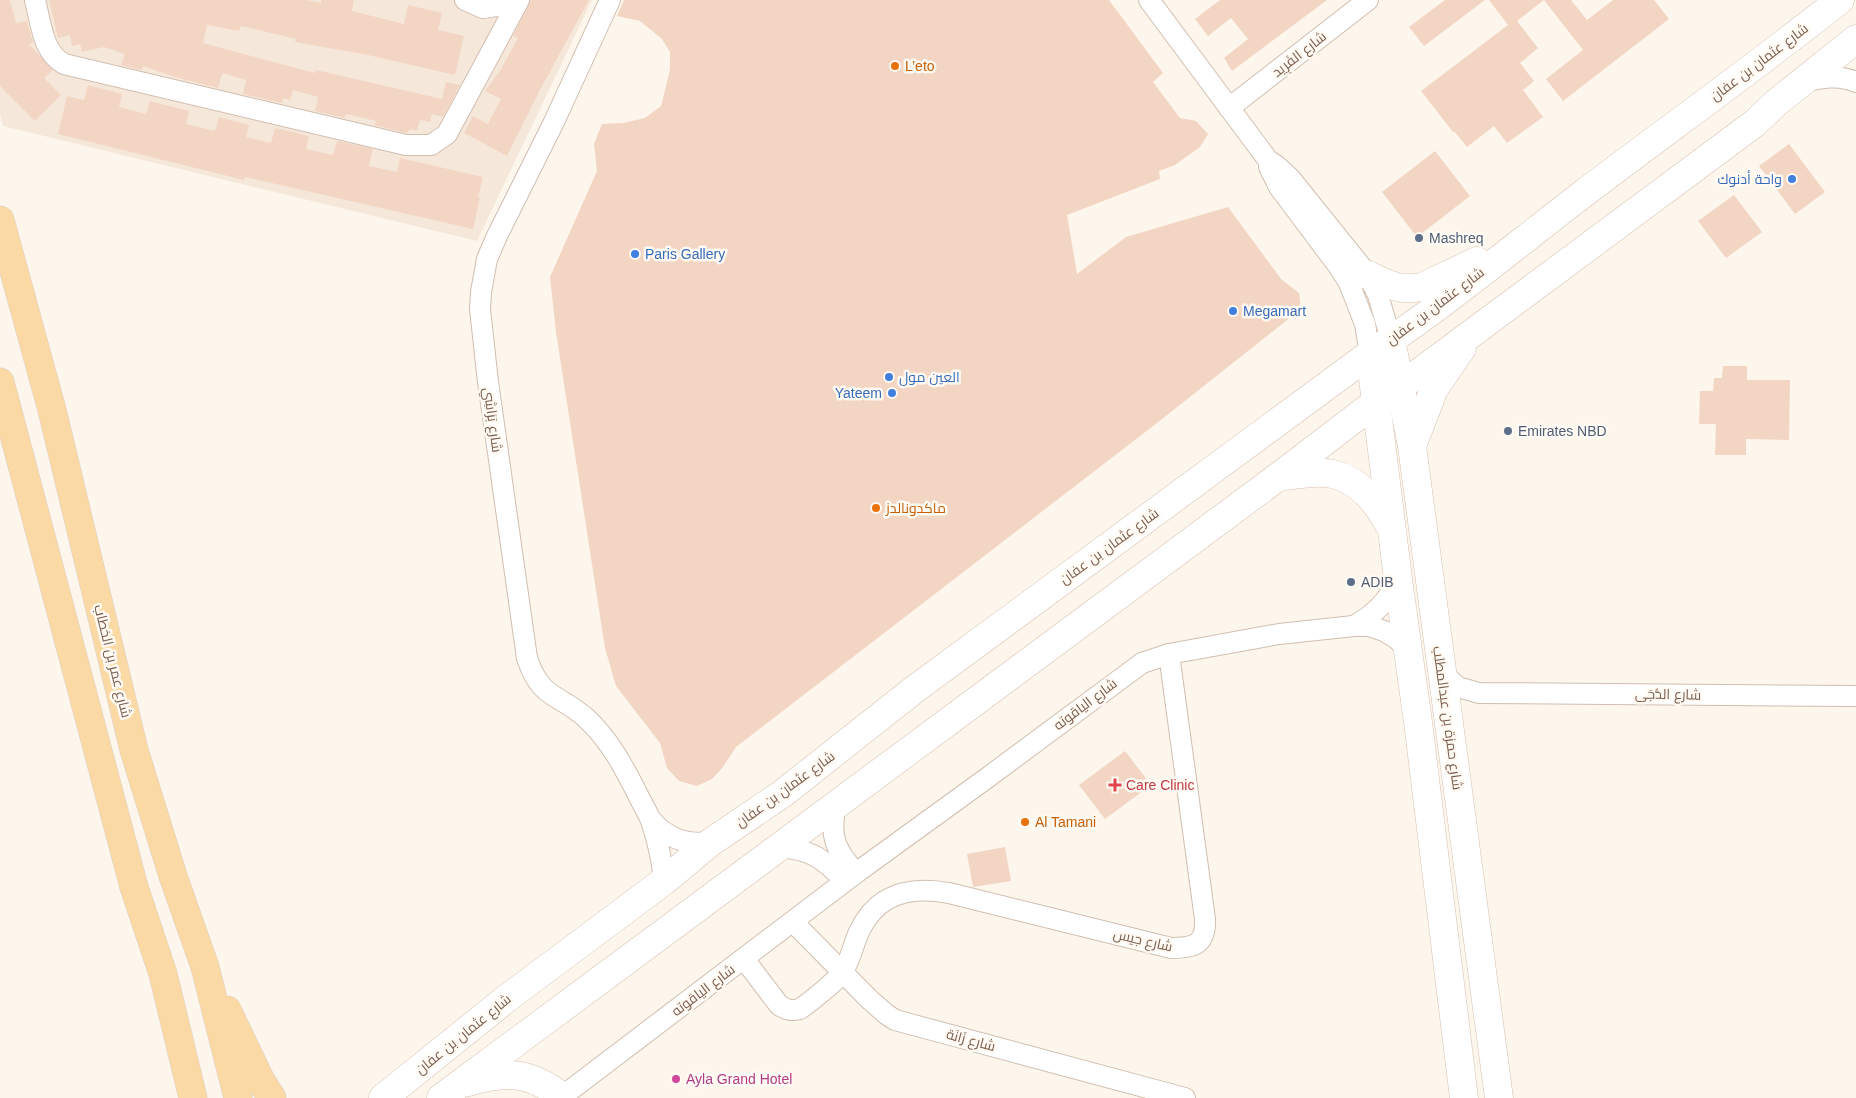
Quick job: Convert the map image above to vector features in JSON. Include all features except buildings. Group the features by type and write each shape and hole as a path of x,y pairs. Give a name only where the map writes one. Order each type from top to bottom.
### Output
{"main road":[{"name":"شارع عثمان بن عفان","path":"383,1098 506,999 664,881 711,842 782,794 915,689 1380,347 1410,327 1840,0"},
{"path":"449,1092 1755,122 1856,39"},
{"name":"شارع عمر بن الخطاب","path":"0,220 52,410 134,750 173,876 205,967 238,1098"},
{"path":"1368,275 1398,288 1422,287 1497,250 1521,241"},
{"path":"1408,379 1407,366 1404,361 1410,351 1503,277 1510,270 1521,241"},
{"path":"1412,446 1434,389 1474,330"},
{"path":"1380,347 1376,402 1465,1093"},
{"name":"شارع حمزة بن عبدالمطلب","path":"1380,347 1408,379 1412,446 1499,1098"},
{"path":"0,382 134,887 163,974 193,1098"},
{"path":"1278,477 1316,473 1333,474 1340,477 1354,484 1373,499 1383,512 1392,531"},
{"path":"205,967 245,1044 261,1081 272,1098"},
{"path":"163,974 180,996 189,1016 212,1098"},
{"path":"449,1092 500,1074 520,1075 536,1079 572,1094"}],"street":[{"path":"35,0 48,49 56,59 64,64 406,145 431,145 447,134 517,4"},
{"path":"465,0 483,8 517,4"},
{"name":"شارع بَرَاشِي","path":"610,0 553,124 487,259 483,276 480,309 488,382 527,658 532,675 543,689 553,697 573,707 597,730 623,764 651,820 659,850 664,881"},
{"path":"1149,0 1268,160 1274,178 1349,283 1365,324 1380,347"},
{"name":"شارع الفَرِيد","path":"1229,108 1368,0"},
{"path":"483,8 489,18 503,30"},
{"path":"1802,82 1832,78 1847,78 1856,82"},
{"path":"1268,160 1290,178 1368,275 1378,295 1380,347"},
{"name":"شارع الياقوته","path":"1354,626 1368,618 1381,607 1391,594 1398,579"},
{"name":"شارع الياقوته","path":"572,1094 850,877 987,778 1132,668 1151,659 1168,654 1279,634 1354,626 1369,626 1384,631 1398,639 1408,650"},
{"name":"شارع جيس","path":"842,973 859,931 870,914 884,900 903,892 918,890 949,893 1171,948 1190,947 1198,944 1204,936 1205,919 1168,654"},
{"name":"شارع الدُّجَى","path":"1442,674 1458,687 1479,693 1856,696"},
{"path":"1449,723 1460,704 1479,693"},
{"path":"836,805 832,820 833,836 838,852 850,877"},
{"name":"شارع بَرَاشِي","path":"651,820 671,838 698,844 711,842"},
{"path":"778,847 795,848 811,853 850,877"},
{"name":"شارع زَانَة","path":"793,922 878,1008 895,1020 1185,1098"},
{"path":"744,959 779,1005 791,1010 800,1009 807,1004 842,973"}],"shaded area":[{"path":"0,0 592,0 477,241 3,126 0,114"}],"place":[{"name":"L’eto","path":"895,66"},
{"name":"واحة أدنوك","path":"1792,179"},
{"name":"Mashreq","path":"1419,238"},
{"name":"Paris Gallery","path":"635,254"},
{"name":"Megamart","path":"1233,311"},
{"name":"العين مول","path":"889,377"},
{"name":"Yateem","path":"892,393"},
{"name":"Emirates NBD","path":"1508,431"},
{"name":"ماكدونالدز","path":"876,508"},
{"name":"ADIB","path":"1351,582"},
{"name":"Care Clinic","path":"1115,785"},
{"name":"Al Tamani","path":"1025,822"},
{"name":"Ayla Grand Hotel","path":"676,1079"}]}
